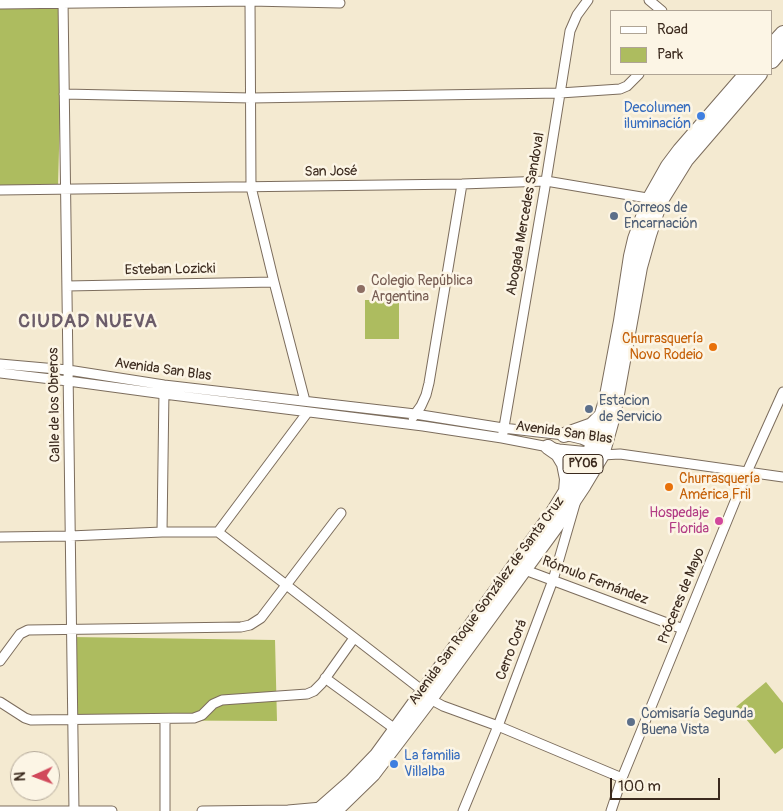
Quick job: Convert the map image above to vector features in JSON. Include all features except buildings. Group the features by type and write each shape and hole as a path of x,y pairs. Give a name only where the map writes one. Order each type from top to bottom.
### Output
{"highway":[{"path":"773,44 783,33"},
{"path":"773,60 783,48"},
{"name":"Avenida San Roque González de Santa Cruz","path":"597,450 635,239 655,200 744,78"},
{"name":"Avenida San Roque González de Santa Cruz","path":"325,810 376,755 395,729 427,695 525,570 597,450 617,397 636,284 655,200"},
{"path":"564,435 592,424 602,416"},
{"path":"548,447 558,454 564,464 572,494"},
{"name":"Avenida San Roque González de Santa Cruz","path":"325,810 352,794 373,774 522,555 572,494"},
{"path":"344,811 352,794"}],"street":[{"name":"Abogada Mercedes Sandoval","path":"503,433 570,31 576,14 588,0"},
{"path":"648,0 661,10"},
{"path":"250,1 251,187 306,401"},
{"path":"0,4 250,1 340,4"},
{"name":"Calle de los Obreros","path":"63,2 74,810"},
{"path":"64,94 251,98 560,93 620,89 627,86 638,75"},
{"name":"San José","path":"0,190 546,182 655,200"},
{"path":"406,425 421,406 429,383 462,184"},
{"name":"Esteban Lozicki","path":"67,286 274,282"},
{"name":"Avenida San Blas","path":"0,364 68,370 164,390 307,413 406,425 503,433 564,435 581,439 597,450"},
{"name":"Avenida San Blas","path":"0,374 164,390 306,401 415,414 503,433 559,449 597,450 783,476"},
{"path":"162,532 164,390"},
{"name":"Próceres de Mayo","path":"611,811 622,778 747,472 783,392"},
{"path":"218,532 307,413"},
{"name":"Cerro Corá","path":"463,811 498,726 553,580 572,494"},
{"path":"0,661 20,634 28,630 240,627 250,624 261,618 341,513"},
{"path":"0,537 218,532 442,706 498,726 622,778"},
{"name":"Rómulo Fernández","path":"525,570 683,629"},
{"path":"0,702 31,720 194,718 202,715 213,704 222,700 307,694 314,691 354,638"},
{"path":"325,678 395,729"},
{"path":"165,719 165,811"},
{"path":"202,811 325,810"},
{"path":"0,811 112,811"}],"green space":[{"path":"0,4 63,4 58,186 0,187"},
{"path":"365,300 399,300 399,339 365,339"},
{"path":"72,637 275,640 277,721 75,720"},
{"path":"766,682 783,703 783,748 775,754 736,707"}],"place":[{"name":"Decolumen iluminación","path":"701,116"},
{"name":"Correos de Encarnación","path":"614,216"},
{"name":"Colegio República Argentina","path":"361,289"},
{"name":"Churrasquería Novo Rodeio","path":"713,347"},
{"name":"Estacion de Servicio","path":"589,409"},
{"name":"Churrasquería América Fril","path":"669,487"},
{"name":"Hospedaje Florida","path":"719,521"},
{"name":"Comisaría Segunda Buena Vista","path":"631,722"},
{"name":"La familia Villalba","path":"394,764"}],"district":[{"name":"CIUDAD NUEVA","path":"88,322"}]}
